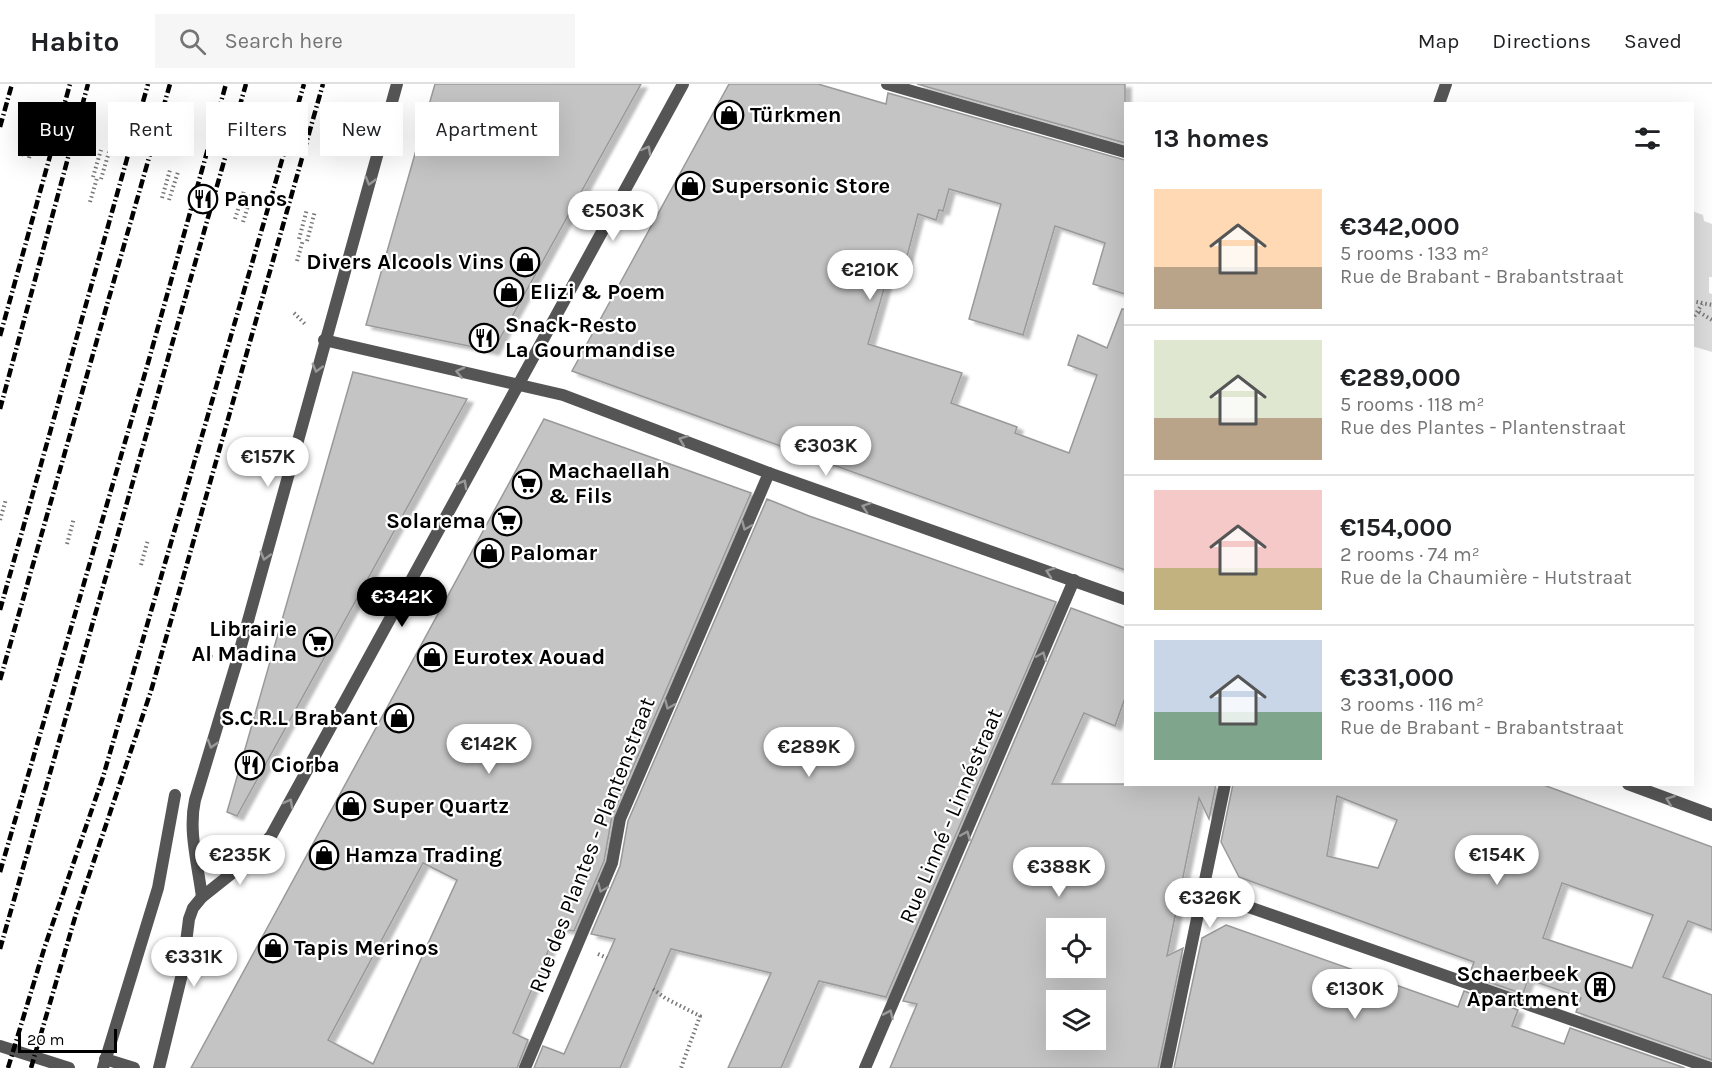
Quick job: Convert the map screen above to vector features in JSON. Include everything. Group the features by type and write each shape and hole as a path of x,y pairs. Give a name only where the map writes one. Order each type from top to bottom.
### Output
{"street":[{"path":"202,897 191,817 397,84"},
{"path":"159,1068 182,974 189,919 202,897 246,862 271,836 683,84"},
{"path":"887,84 1124,152"},
{"path":"1440,102 1446,84"},
{"path":"324,340 562,395 769,473 1124,599"},
{"name":"Rue des Plantes - Plantenstraat","path":"525,1068 612,863 620,819 769,473"},
{"name":"Rue Linné - Linnéstraat","path":"865,1068 1074,580"},
{"path":"1166,1068 1226,786"},
{"path":"1633,786 1712,815"},
{"path":"134,1068 104,1064 158,888 175,795"},
{"path":"1203,891 1710,1068"},
{"path":"0,1046 69,1068"}],"path":[{"path":"90,202 97,178 101,150"},
{"path":"97,178 108,154"},
{"path":"162,198 170,170"},
{"path":"170,200 178,172"},
{"path":"235,219 243,190"},
{"path":"243,222 252,193"},
{"path":"303,240 307,209"},
{"path":"297,261 315,211"},
{"path":"1694,302 1712,305"},
{"path":"1694,318 1702,304"},
{"path":"1699,312 1712,320"},
{"path":"0,520 6,499"},
{"path":"67,544 74,518"},
{"path":"141,565 148,540"},
{"path":"653,989 664,998 700,1016 681,1068"}],"shaded area":[{"path":"1694,212 1703,215 1704,221 1712,224 1712,277 1709,277 1709,293 1712,294 1712,352 1694,347"}],"building":[{"path":"435,84 641,84 493,351 366,325 415,154 415,156 559,156 559,102 430,102"},
{"path":"729,84 818,84 886,104 888,93 1124,160 1124,294 1093,284 1105,243 1055,226 1023,335 969,319 1001,204 949,189 943,211 939,210 936,220 918,214 903,272 890,268 868,344 962,373 951,403 1017,427 1015,433 1069,453 1097,375 1068,365 1078,335 1107,348 1122,309 1124,309 1124,570 572,371"},
{"path":"917,84 1125,84 1124,143"},
{"path":"353,372 467,399 237,816 227,812"},
{"path":"544,419 751,493 612,816 604,861 574,931 558,928 513,1033 528,1040 517,1068 191,1068","holes":["423,863 457,880 373,1064 328,1040"]},
{"path":"767,499 809,516 1056,602 886,997 819,981 781,1068 728,1068 771,973 671,949 620,1068 534,1068 543,1046 564,1054 615,939 591,934 620,866 628,821"},
{"path":"1071,608 1124,628 1124,701 1115,726 1084,713 1052,784 1216,786 1209,819 1199,798 1167,956 1183,948 1158,1068 890,1068 917,1004 903,1001"},
{"path":"1233,786 1546,786 1712,847 1712,930 1688,921 1663,977 1712,995 1712,1060 1576,1012 1581,998 1528,979 1523,994 1469,975 1474,962 1239,877 1221,842","holes":["1337,796 1397,820 1378,868 1327,856","1562,883 1653,915 1632,968 1543,938"]},
{"path":"1226,925 1458,1007 1464,991 1518,1010 1512,1026 1564,1044 1570,1028 1685,1068 1174,1068 1202,938"}],"railway":[{"path":"0,127 12,84"},
{"path":"0,336 70,84"},
{"path":"0,409 88,84"},
{"path":"0,610 148,84"},
{"path":"0,680 170,84"},
{"path":"0,872 148,363 226,84"},
{"path":"0,949 246,84"},
{"path":"8,1068 45,946 103,777 304,84"},
{"path":"31,1068 76,914 151,691 323,84"}],"place":[{"name":"Türkmen","path":"729,115"},
{"name":"Supersonic Store","path":"690,186"},
{"name":"Panos","path":"203,199"},
{"name":"Divers Alcools Vins","path":"525,262"},
{"name":"Elizi & Poem","path":"509,292"},
{"name":"Snack-Resto La Gourmandise","path":"484,338"},
{"name":"Machaellah & Fils","path":"527,484"},
{"name":"Solarema","path":"507,521"},
{"name":"Palomar","path":"489,553"},
{"name":"Librairie Al Madina","path":"318,642"},
{"name":"Eurotex Aouad","path":"432,657"},
{"name":"S.C.R.L Brabant","path":"399,718"},
{"name":"Ciorba","path":"250,765"},
{"name":"Super Quartz","path":"351,806"},
{"name":"Hamza Trading","path":"324,855"},
{"name":"Tapis Merinos","path":"273,948"},
{"name":"Schaerbeek Apartment","path":"1600,987"}]}
